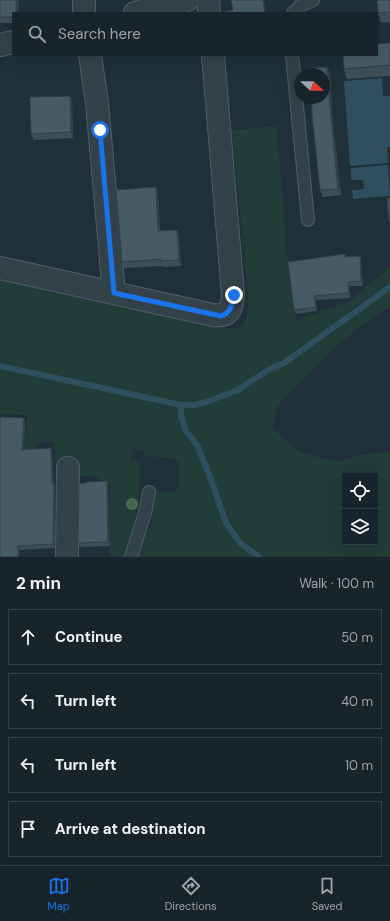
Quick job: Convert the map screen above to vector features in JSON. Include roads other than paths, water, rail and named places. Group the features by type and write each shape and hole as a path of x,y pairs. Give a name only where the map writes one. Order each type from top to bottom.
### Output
{"street":[{"path":"84,0 84,12"},
{"path":"139,12 187,0"},
{"path":"208,0 209,12"},
{"path":"0,46 12,42"},
{"path":"90,56 98,110 114,293"},
{"path":"0,268 221,316 226,314 232,304 234,295 213,56"},
{"path":"67,557 68,468"}],"lane":[{"path":"294,12 300,6 312,0"},
{"path":"292,56 308,220"},
{"path":"131,557 145,513 149,492"}],"water":[{"path":"382,78 383,96 390,96 390,147 387,147 388,163 350,166 344,81"},
{"path":"388,165 390,196 353,199 352,190 364,189 363,180 351,180 351,168"}],"waterway":[{"path":"0,366 181,405 194,405 238,390 268,370 284,363 390,287"},
{"path":"181,405 181,416 186,431 197,445 211,479 226,523 240,543 259,557"}]}
